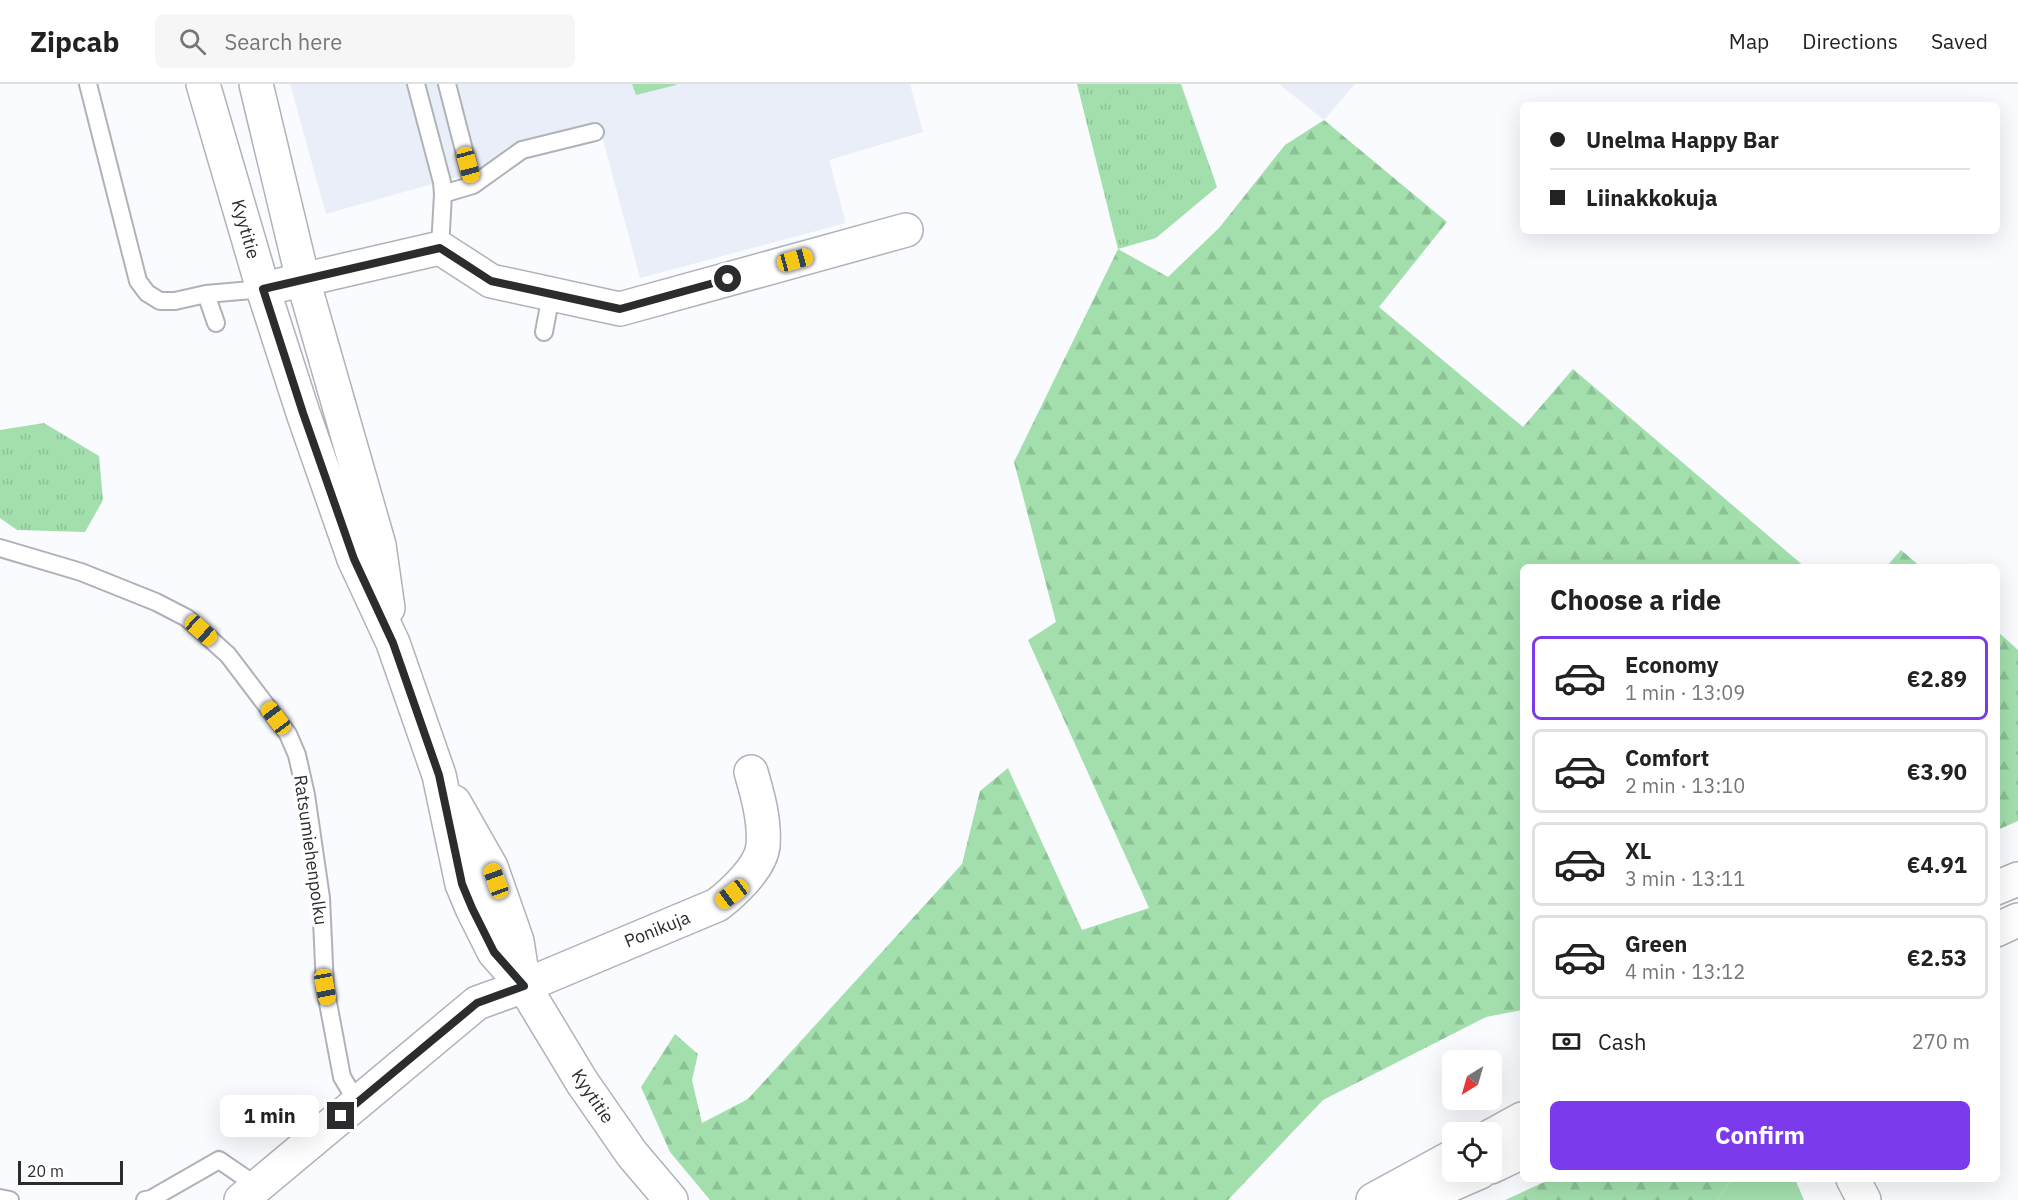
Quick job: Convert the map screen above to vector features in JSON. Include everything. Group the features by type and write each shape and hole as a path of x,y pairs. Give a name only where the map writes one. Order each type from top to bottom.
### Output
{"main road":[{"name":"Kyytitie","path":"203,84 263,289 354,559 393,643 439,775 491,867 517,941 524,986 588,1091 632,1154 671,1200"},
{"name":"Kyytitie","path":"256,84 303,280 379,545 393,643"},
{"path":"263,289 440,248 491,281 620,309 906,230"},
{"name":"Ponikuja","path":"249,1193 477,1003 524,986 717,905 732,894 747,877 763,848 760,803 751,771"},
{"path":"2000,886 2018,879"},
{"path":"2000,928 2018,920"},
{"path":"1502,1130 1520,1120"},
{"path":"1502,1162 1520,1153"},
{"path":"1373,1200 1442,1162"},
{"path":"1416,1200 1457,1182"},
{"path":"1855,1182 1864,1200"},
{"path":"1868,1182 1869,1200"}],"lane":[{"path":"88,84 138,281 147,293 160,301 175,301 206,294 263,289"},
{"path":"416,84 442,182 440,248"},
{"path":"447,84 473,185"},
{"path":"443,194 473,185 522,150 595,132"},
{"path":"206,294 216,323"},
{"path":"544,332 551,295"},
{"name":"Ratsumiehenpolku","path":"0,548 81,572 156,602 187,618 228,655 288,734 297,755 306,795 321,898 325,987 342,1077 357,1102"},
{"path":"145,1200 151,1199 219,1160 249,1193"},
{"path":"0,1198 10,1200"}],"shaded area":[{"path":"290,84 910,84 923,132 829,160 846,223 640,278 602,136 326,214"},
{"path":"1279,84 1355,84 1324,120"}],"green space":[{"path":"632,84 676,84 676,85 636,95"},
{"path":"1077,84 1181,84 1217,187 1156,238 1118,249"},
{"path":"1324,120 1447,222 1379,307 1523,427 1573,369 1801,564 1520,564 1520,1010 1486,1017 1323,1100 1228,1200 710,1200 670,1152 641,1087 675,1034 698,1054 692,1080 702,1123 748,1099 962,864 980,791 1008,768 1082,930 1149,908 1028,640 1056,622 1014,462 1118,249 1168,277 1219,228 1285,145"},
{"path":"44,423 99,456 103,500 85,532 17,530 0,518 0,430"},
{"path":"1901,550 1917,564 1889,564"},
{"path":"2000,634 2018,650 2018,821 2000,829"},
{"path":"1544,1182 1730,1182 1717,1200 1505,1200"},
{"path":"1730,1182 1796,1182 1804,1200 1717,1200"}],"route":[{"path":"341,1116 477,1003 524,986 494,952 462,884 439,775 393,643 354,559 263,289 440,248 491,281 620,309 728,279"}]}
